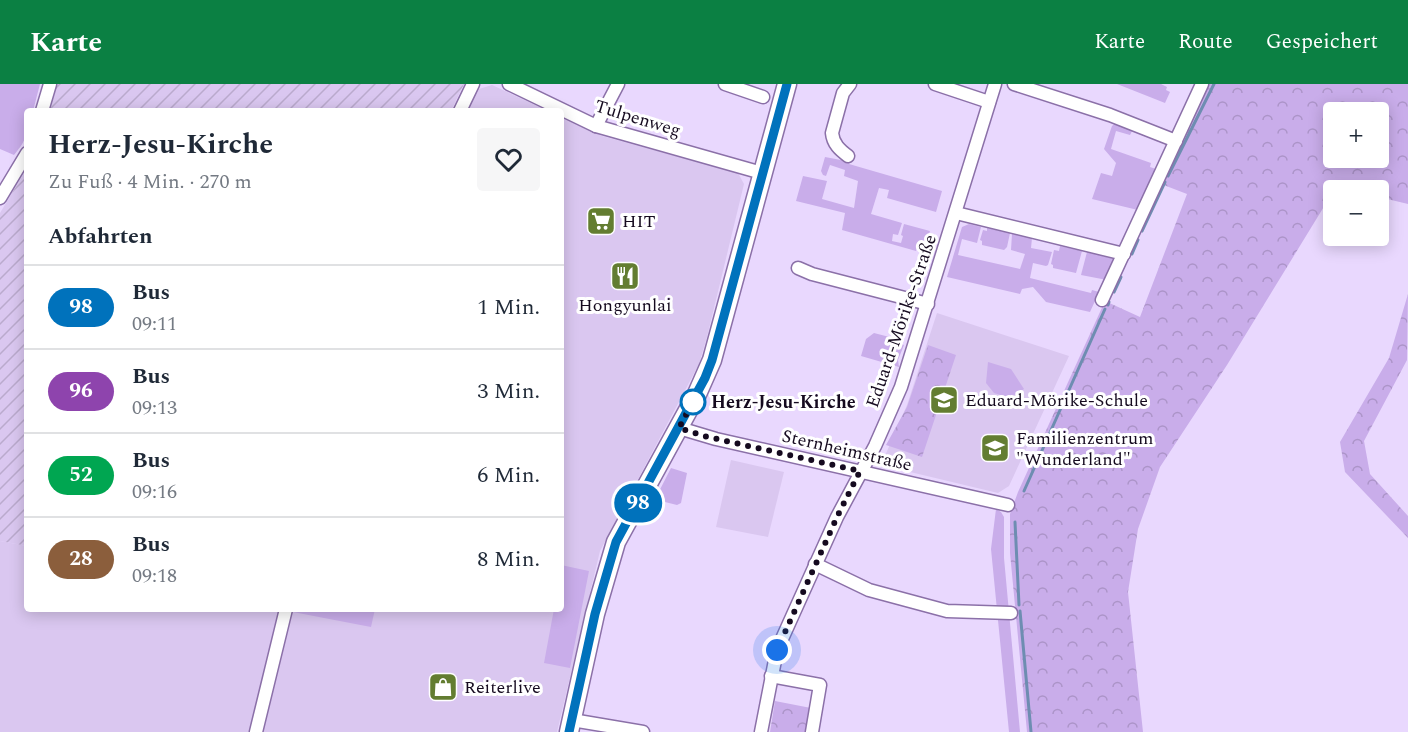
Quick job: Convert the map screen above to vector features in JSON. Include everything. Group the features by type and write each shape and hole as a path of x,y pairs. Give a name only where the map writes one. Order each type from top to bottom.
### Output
{"main road":[{"path":"570,726 595,614 616,542 679,428 712,360 788,84"}],"street":[{"path":"43,108 50,84"},
{"path":"461,108 473,84"},
{"name":"Tulpenweg","path":"509,84 559,108"},
{"path":"596,126 618,84"},
{"path":"725,84 763,97"},
{"path":"848,156 839,149 832,134 843,93 850,84"},
{"path":"935,84 989,102"},
{"name":"Eduard-Mörike-Straße","path":"761,732 777,650 815,564 879,437 901,387 995,84"},
{"path":"1014,84 1110,115 1176,141"},
{"path":"1102,300 1202,84"},
{"name":"Tulpenweg","path":"564,111 596,126 762,173"},
{"path":"0,198 24,158"},
{"path":"956,213 1124,254"},
{"path":"798,268 812,274 928,304"},
{"name":"Sternheimstraße","path":"679,428 692,433 1008,505"},
{"path":"815,564 869,590 948,611 1011,613"},
{"path":"256,732 285,612"},
{"path":"771,676 820,685 812,732"},
{"path":"570,726 643,732"}],"shaded area":[{"path":"57,84 464,84 452,108 51,108"},
{"path":"492,85 542,108 470,108 479,89"},
{"path":"564,118 602,136 738,173 744,184 699,364 600,551 557,732 0,732 0,541 24,545 24,612 564,612"},
{"path":"24,173 24,545 0,541 0,213"},
{"name":"Eduard-Mörike-Schule","path":"937,313 1069,356 1009,486 998,493 881,465 907,405"},
{"path":"731,460 784,472 768,537 716,527"}],"green space":[{"path":"0,84 40,84 34,108 24,108 24,141 22,144 14,155 0,149"},
{"path":"1117,84 1161,84 1170,92 1165,103"},
{"path":"1207,84 1408,84 1408,204 1389,199 1389,180 1323,180 1323,208 1227,365 1160,467 1138,529 1128,592 1143,732 1027,732 1010,553 1010,514 1105,301 1140,317 1187,194 1161,184"},
{"path":"1117,122 1133,129 1130,135 1116,131 1111,149 1151,163 1150,167 1156,169 1138,210 1092,199 1101,173 1112,176 1116,163 1104,149 1112,126"},
{"path":"825,157 841,160 846,158 850,161 849,164 942,191 936,212 887,198 889,190 879,188 871,214 902,223 898,235 893,234 892,241 901,243 904,224 930,231 926,243 919,241 916,251 842,230 845,213 796,201 803,176 827,181 822,199 854,208 858,181 844,176 845,170 830,165 826,176 823,175 821,171"},
{"path":"969,224 981,227 977,243 962,239 958,255 1020,269 1025,254 1011,250 1012,234 1032,238 1031,248 1052,252 1048,265 1033,263 1030,278 1091,293 1092,290 1099,292 1090,312 1046,302 1033,287 1022,289 1020,294 947,277 962,227"},
{"path":"987,228 1010,233 1007,247 1004,250 982,245 980,240 983,230 987,231"},
{"path":"1060,246 1082,251 1076,273 1053,268 1051,264 1054,250 1059,251"},
{"path":"1087,252 1114,259 1107,280 1081,275"},
{"path":"1408,294 1407,360 1364,441 1370,474 1408,516 1408,538 1345,472 1340,442 1389,358"},
{"path":"874,333 901,340 900,343 904,345 898,360 899,367 861,356 866,339"},
{"path":"928,345 956,355 922,457 886,445 907,407"},
{"path":"988,362 1011,369 1024,389 1010,398 994,393 986,383"},
{"path":"671,468 687,473 681,503 677,505 661,501 658,512 649,511"},
{"path":"996,509 1004,517 1004,558 1020,732 1009,732 991,549"},
{"path":"564,566 589,571 570,668 544,663 553,612 564,612"},
{"path":"293,612 374,612 371,627"},
{"path":"775,701 811,708 807,732 770,732"}],"waterway":[{"path":"1168,176 1214,84"},
{"path":"1142,231 1165,182"},
{"path":"1132,254 1138,240"},
{"path":"1114,292 1121,277"},
{"path":"1024,491 1105,309"},
{"path":"1015,522 1019,605"},
{"path":"1020,611 1031,732"}],"bus line":[{"name":"98","path":"569,732 595,614 616,542 679,428 712,360 787,84"}],"place":[{"name":"HIT","path":"601,221"},
{"name":"Hongyunlai","path":"625,276"},
{"name":"Eduard-Mörike-Schule","path":"944,400"},
{"name":"Herz-Jesu-Kirche","path":"693,402"},
{"name":"Familienzentrum \"Wunderland\"","path":"995,448"},
{"name":"Reiterlive","path":"443,687"}],"route":[{"path":"693,402 697,394 679,428 704,436 860,471 777,650"}]}
